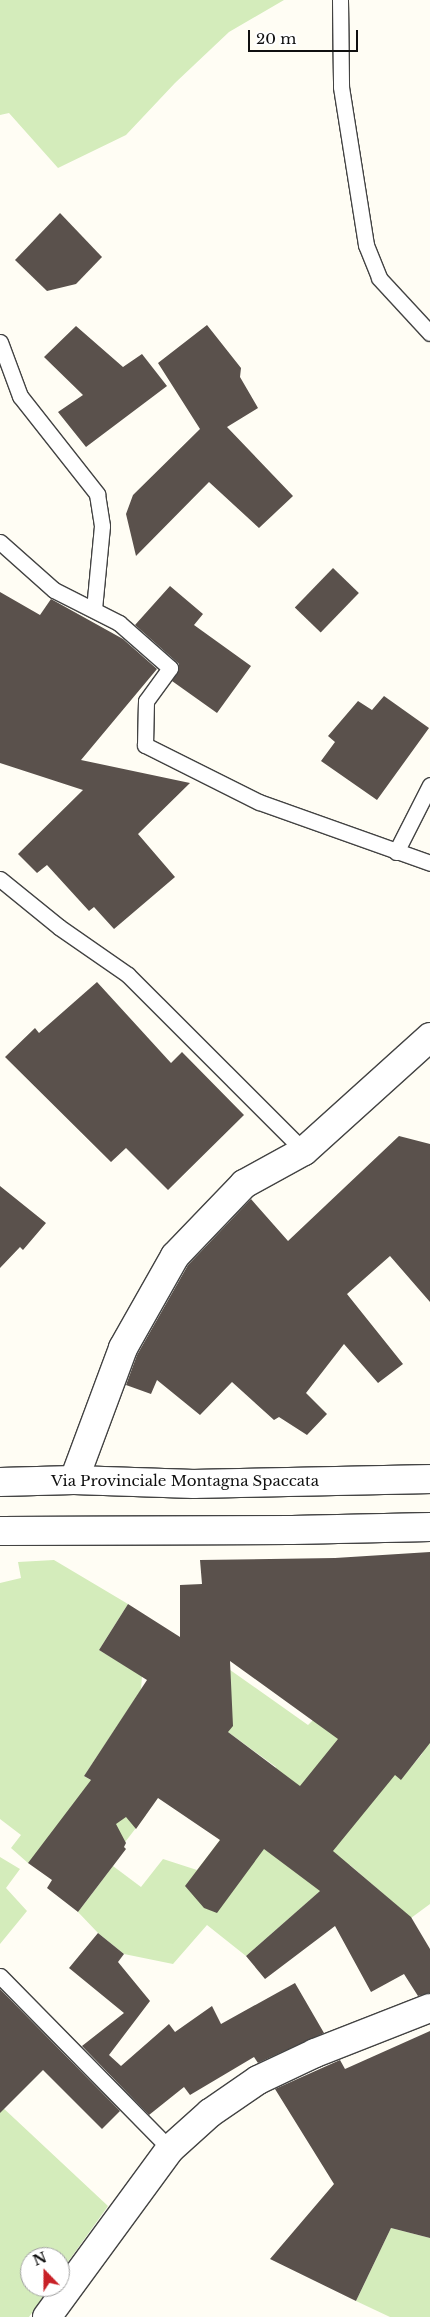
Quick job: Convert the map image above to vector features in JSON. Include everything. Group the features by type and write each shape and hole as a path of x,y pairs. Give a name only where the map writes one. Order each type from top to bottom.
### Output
{"street":[{"path":"74,1480 123,1348 175,1256 244,1184 304,1151 430,1038"},
{"name":"Via Provinciale Montagna Spaccata","path":"0,1482 74,1480 194,1484 430,1479"},
{"path":"0,1531 292,1530 430,1527"},
{"path":"47,2317 170,2149 210,2113 258,2080 315,2053 430,2008"}],"lane":[{"path":"340,0 342,87 366,245 379,278 430,333"},
{"path":"0,342 20,396 97,494 102,526 94,609"},
{"path":"0,542 54,590 94,609 119,624 170,668 146,701 145,745 259,802 430,863"},
{"path":"396,852 430,785"},
{"path":"0,880 59,927 128,975 304,1151"},
{"path":"0,1976 170,2149"}],"green space":[{"path":"0,0 284,0 229,32 175,83 126,135 58,168 9,113 0,115"},
{"path":"54,1560 128,1604 99,1650 142,1676 141,1690 84,1776 146,1815 122,1846 28,1863 11,1848 21,1835 0,1819 0,1583 21,1578 18,1562"},
{"path":"199,1648 308,1725 318,1715 401,1779 422,1754 430,1718 430,1904 411,1918 350,1865 246,1956 207,1925 173,1964 124,1954 98,1933 78,1912 113,1866 141,1887 163,1859 197,1870 276,1767 178,1699"},
{"path":"0,1857 20,1869 6,1888 27,1911 0,1944"},
{"path":"0,2105 108,2206 70,2259 70,2247 20,2247 20,2297 43,2297 29,2317 0,2317"},
{"path":"391,2228 430,2238 430,2317 390,2317 356,2301"}],"building":[{"path":"60,213 102,257 76,284 47,291 15,260"},
{"path":"207,325 241,368 240,377 258,408 227,427 293,496 259,528 209,482 136,556 126,514 133,495 200,429 158,363"},
{"path":"76,326 123,367 142,354 167,386 86,447 58,412 83,395 44,357"},
{"path":"333,568 359,593 321,633 295,608"},
{"path":"170,586 203,614 194,625 251,666 217,713 172,681 179,670 179,664 135,625"},
{"path":"0,592 40,615 51,599 123,639 157,669 81,760 190,783 138,834 175,877 114,929 94,907 89,911 47,865 37,873 18,854 83,790 0,763"},
{"path":"384,696 429,728 377,800 321,761 335,742 328,736 358,701 372,710"},
{"path":"97,982 171,1063 182,1052 244,1115 168,1190 126,1148 111,1162 5,1057 35,1028 39,1033"},
{"path":"399,1136 430,1144 430,1302 390,1256 347,1294 403,1364 378,1383 344,1344 306,1393 327,1414 307,1435 279,1417 274,1420 232,1382 200,1415 157,1380 151,1394 126,1385 137,1355 188,1265 251,1199 288,1241"},
{"path":"0,1186 46,1223 23,1250 20,1247 0,1268"},
{"path":"430,1552 430,1743 401,1780 395,1775 333,1851 411,1917 430,1949 430,1993 418,1996 404,1974 371,1992 335,1926 265,1979 246,1956 320,1891 264,1849 217,1913 204,1908 185,1886 220,1840 158,1798 136,1829 126,1817 116,1824 126,1843 124,1847 126,1849 78,1912 47,1888 52,1880 28,1863 91,1780 84,1776 147,1680 99,1650 128,1604 180,1637 180,1585 202,1584 200,1560 335,1558","holes":["230,1661 338,1739 300,1786 228,1732 233,1726"]},
{"path":"98,1933 124,1954 118,1962 150,2001 109,2055 121,2066 169,2024 175,2032 212,2006 221,2024 295,1983 324,2033 258,2063 254,2057 190,2095 184,2087 149,2115 82,2046 124,2013 69,1968"},
{"path":"0,1989 120,2111 102,2129 43,2070 0,2113"},
{"path":"430,2031 430,2238 391,2228 356,2301 270,2259 334,2184 275,2089 340,2060 345,2069"}]}
